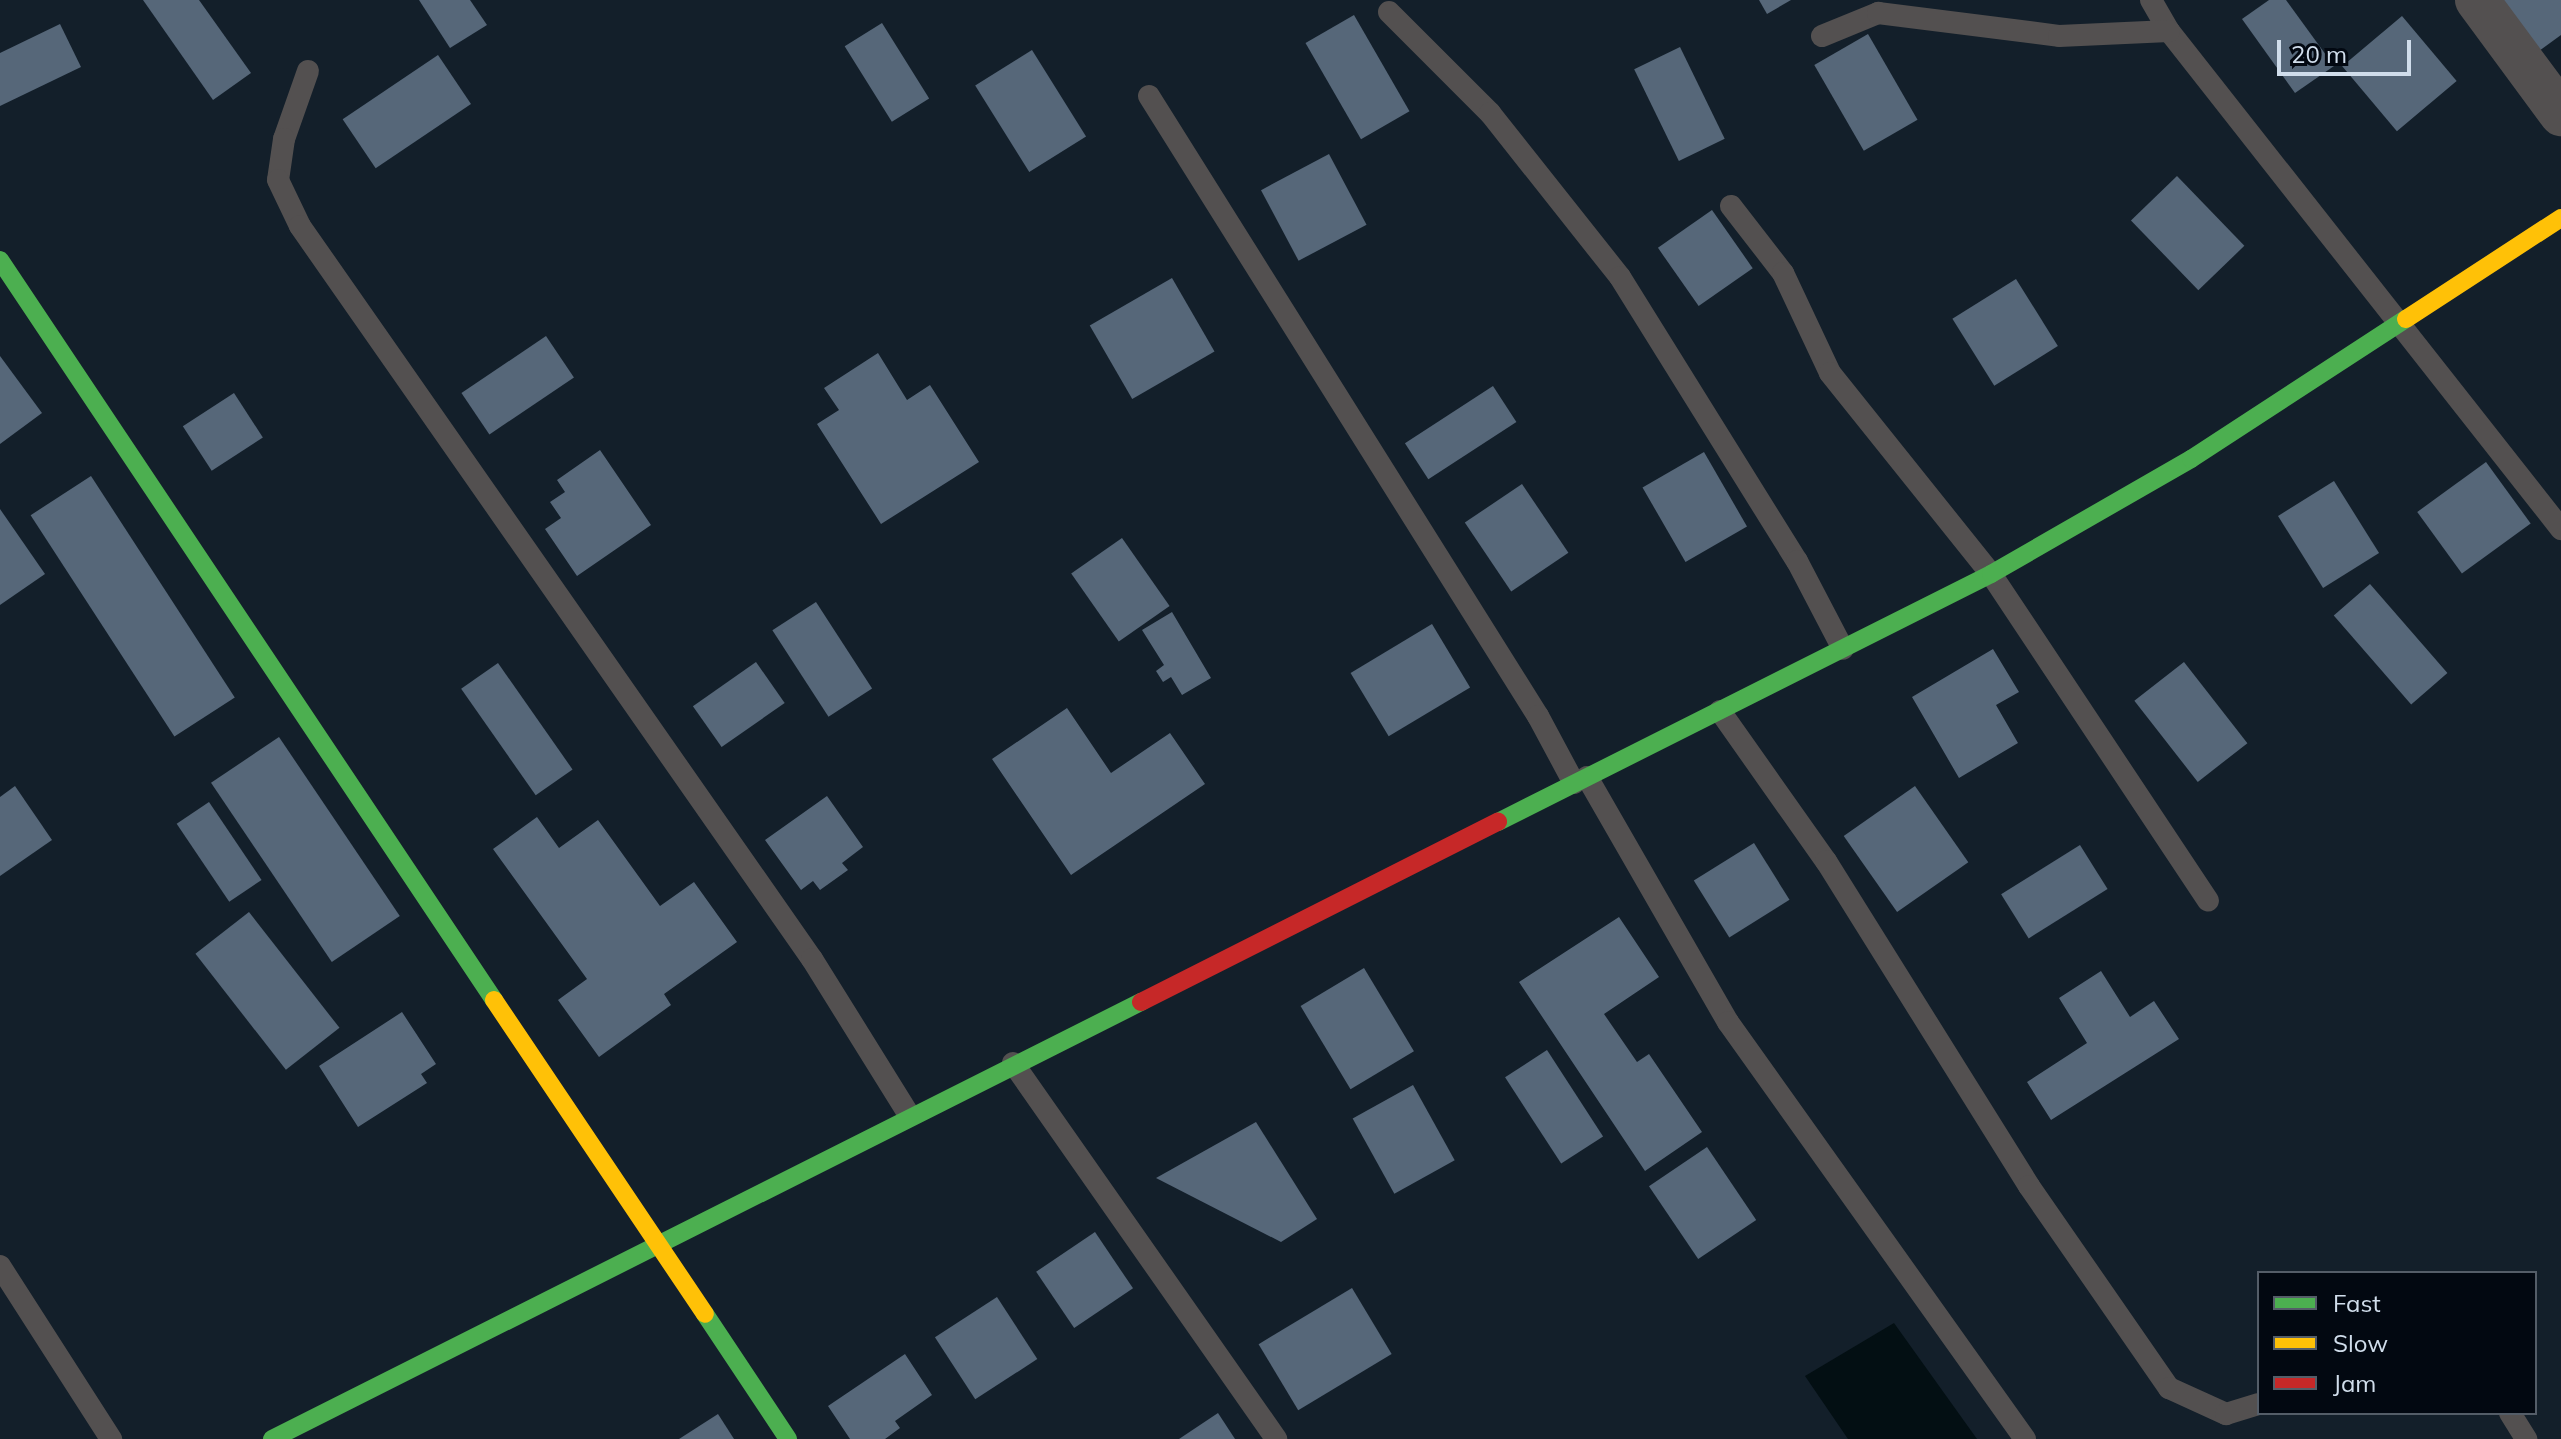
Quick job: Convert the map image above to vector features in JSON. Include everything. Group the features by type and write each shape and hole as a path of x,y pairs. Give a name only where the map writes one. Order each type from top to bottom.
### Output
{"street":[{"path":"2477,0 2561,114"},
{"path":"272,1439 909,1115 1991,574 2191,459 2561,218"},
{"path":"0,260 788,1439"}],"lane":[{"path":"2151,0 2169,31 2337,238 2398,325 2561,529"},
{"path":"1389,12 1490,113 1620,277 1797,561 1843,649"},
{"path":"1822,36 1878,13 2059,36 2169,31"},
{"path":"308,71 284,139 278,180 300,226 382,349 734,846 909,1115"},
{"path":"1149,96 1580,780 1728,1022 2025,1439"},
{"path":"1731,206 1783,273 1830,373 1991,574 2208,900"},
{"path":"1720,711 1826,861 2029,1186 2169,1388 2226,1414 2257,1405"},
{"path":"1013,1063 1276,1439"},
{"path":"0,1266 111,1439"},
{"path":"2511,1415 2526,1439"}],"shaded area":[{"path":"1894,1323 1977,1439 1848,1439 1805,1376"}],"building":[{"path":"143,0 199,0 251,73 213,100"},
{"path":"419,0 470,0 487,25 450,48"},
{"path":"1759,0 1791,0 1767,14"},
{"path":"2269,0 2286,0 2334,66 2295,93 2242,19"},
{"path":"2503,0 2561,0 2561,35 2539,51"},
{"path":"1354,15 1410,111 1361,139 1306,43"},
{"path":"2402,16 2457,81 2397,131 2342,66"},
{"path":"882,23 929,98 892,122 845,46"},
{"path":"60,24 81,67 0,106 0,53"},
{"path":"1868,34 1918,120 1864,151 1814,65"},
{"path":"1680,47 1725,139 1679,161 1634,69"},
{"path":"1032,50 1086,137 1029,172 975,86"},
{"path":"438,55 471,104 376,168 343,119"},
{"path":"1329,154 1367,225 1299,261 1261,190"},
{"path":"2177,176 2244,246 2198,290 2131,220"},
{"path":"1712,210 1753,268 1699,306 1658,248"},
{"path":"1172,278 1214,352 1132,399 1090,326"},
{"path":"2016,279 2058,346 1994,386 1952,319"},
{"path":"546,336 574,377 489,434 461,393"},
{"path":"878,353 907,400 930,385 979,462 881,524 817,424 839,410 824,388"},
{"path":"0,356 42,413 0,444"},
{"path":"1493,386 1516,422 1428,479 1405,443"},
{"path":"234,393 263,437 212,471 183,426"},
{"path":"600,450 651,525 577,576 545,529 561,518 550,502 565,492 557,480"},
{"path":"1704,452 1747,526 1686,562 1643,488"},
{"path":"2486,462 2531,523 2462,573 2417,512"},
{"path":"91,476 235,697 174,737 31,515"},
{"path":"2334,481 2379,553 2323,588 2278,516"},
{"path":"1522,484 1568,553 1511,591 1465,523"},
{"path":"0,509 45,574 0,605"},
{"path":"1122,538 1170,606 1119,642 1071,574"},
{"path":"2370,584 2447,673 2411,705 2334,615"},
{"path":"816,602 872,688 828,717 772,630"},
{"path":"1172,612 1211,678 1182,695 1171,677 1163,682 1156,671 1164,665 1142,630"},
{"path":"1432,624 1470,687 1389,736 1351,673"},
{"path":"1993,649 2019,692 1996,705 2018,743 1959,778 1912,697"},
{"path":"756,662 785,703 722,747 693,706"},
{"path":"2184,662 2247,743 2198,782 2134,701"},
{"path":"498,663 573,769 536,795 461,689"},
{"path":"1067,708 1111,773 1170,733 1205,784 1071,875 992,759"},
{"path":"279,737 400,916 332,962 211,783"},
{"path":"15,786 52,840 0,876 0,797"},
{"path":"1915,786 1968,862 1897,912 1844,836"},
{"path":"827,796 863,847 842,863 848,870 820,890 813,881 801,890 765,840"},
{"path":"209,802 262,880 229,902 177,824"},
{"path":"537,817 559,848 598,820 660,906 694,882 737,942 664,994 671,1005 599,1057 558,1000 587,979 493,849"},
{"path":"1754,843 1790,900 1729,937 1694,881"},
{"path":"2080,845 2108,889 2029,938 2001,894"},
{"path":"249,912 340,1028 286,1070 195,954"},
{"path":"1619,917 1659,977 1604,1014 1637,1062 1649,1054 1702,1132 1645,1171 1519,982"},
{"path":"1364,968 1414,1051 1351,1089 1301,1006"},
{"path":"2101,971 2130,1017 2154,1001 2179,1039 2051,1120 2027,1082 2087,1043 2059,998"},
{"path":"402,1012 436,1064 421,1074 427,1083 358,1127 319,1066"},
{"path":"1547,1050 1603,1136 1561,1164 1505,1077"},
{"path":"1413,1085 1455,1160 1394,1194 1353,1118"},
{"path":"1256,1122 1317,1219 1281,1242 1156,1178"},
{"path":"1707,1147 1756,1220 1698,1259 1649,1186"},
{"path":"1095,1232 1133,1288 1074,1328 1036,1272"},
{"path":"1352,1288 1392,1354 1298,1410 1259,1344"},
{"path":"997,1297 1037,1359 975,1399 935,1337"},
{"path":"905,1354 932,1395 895,1421 900,1428 885,1439 850,1439 828,1406"},
{"path":"1218,1413 1235,1439 1179,1439"},
{"path":"718,1414 734,1439 679,1439"}],"traffic: fast":[{"path":"0,260 494,1000"},
{"path":"1498,822 1991,574 2191,459 2406,319"},
{"path":"272,1439 1141,1002"},
{"path":"705,1314 788,1439"}],"traffic: slow":[{"path":"2406,319 2561,218"},
{"path":"494,1000 705,1314"}],"traffic: jam":[{"path":"1141,1002 1498,822"}]}
